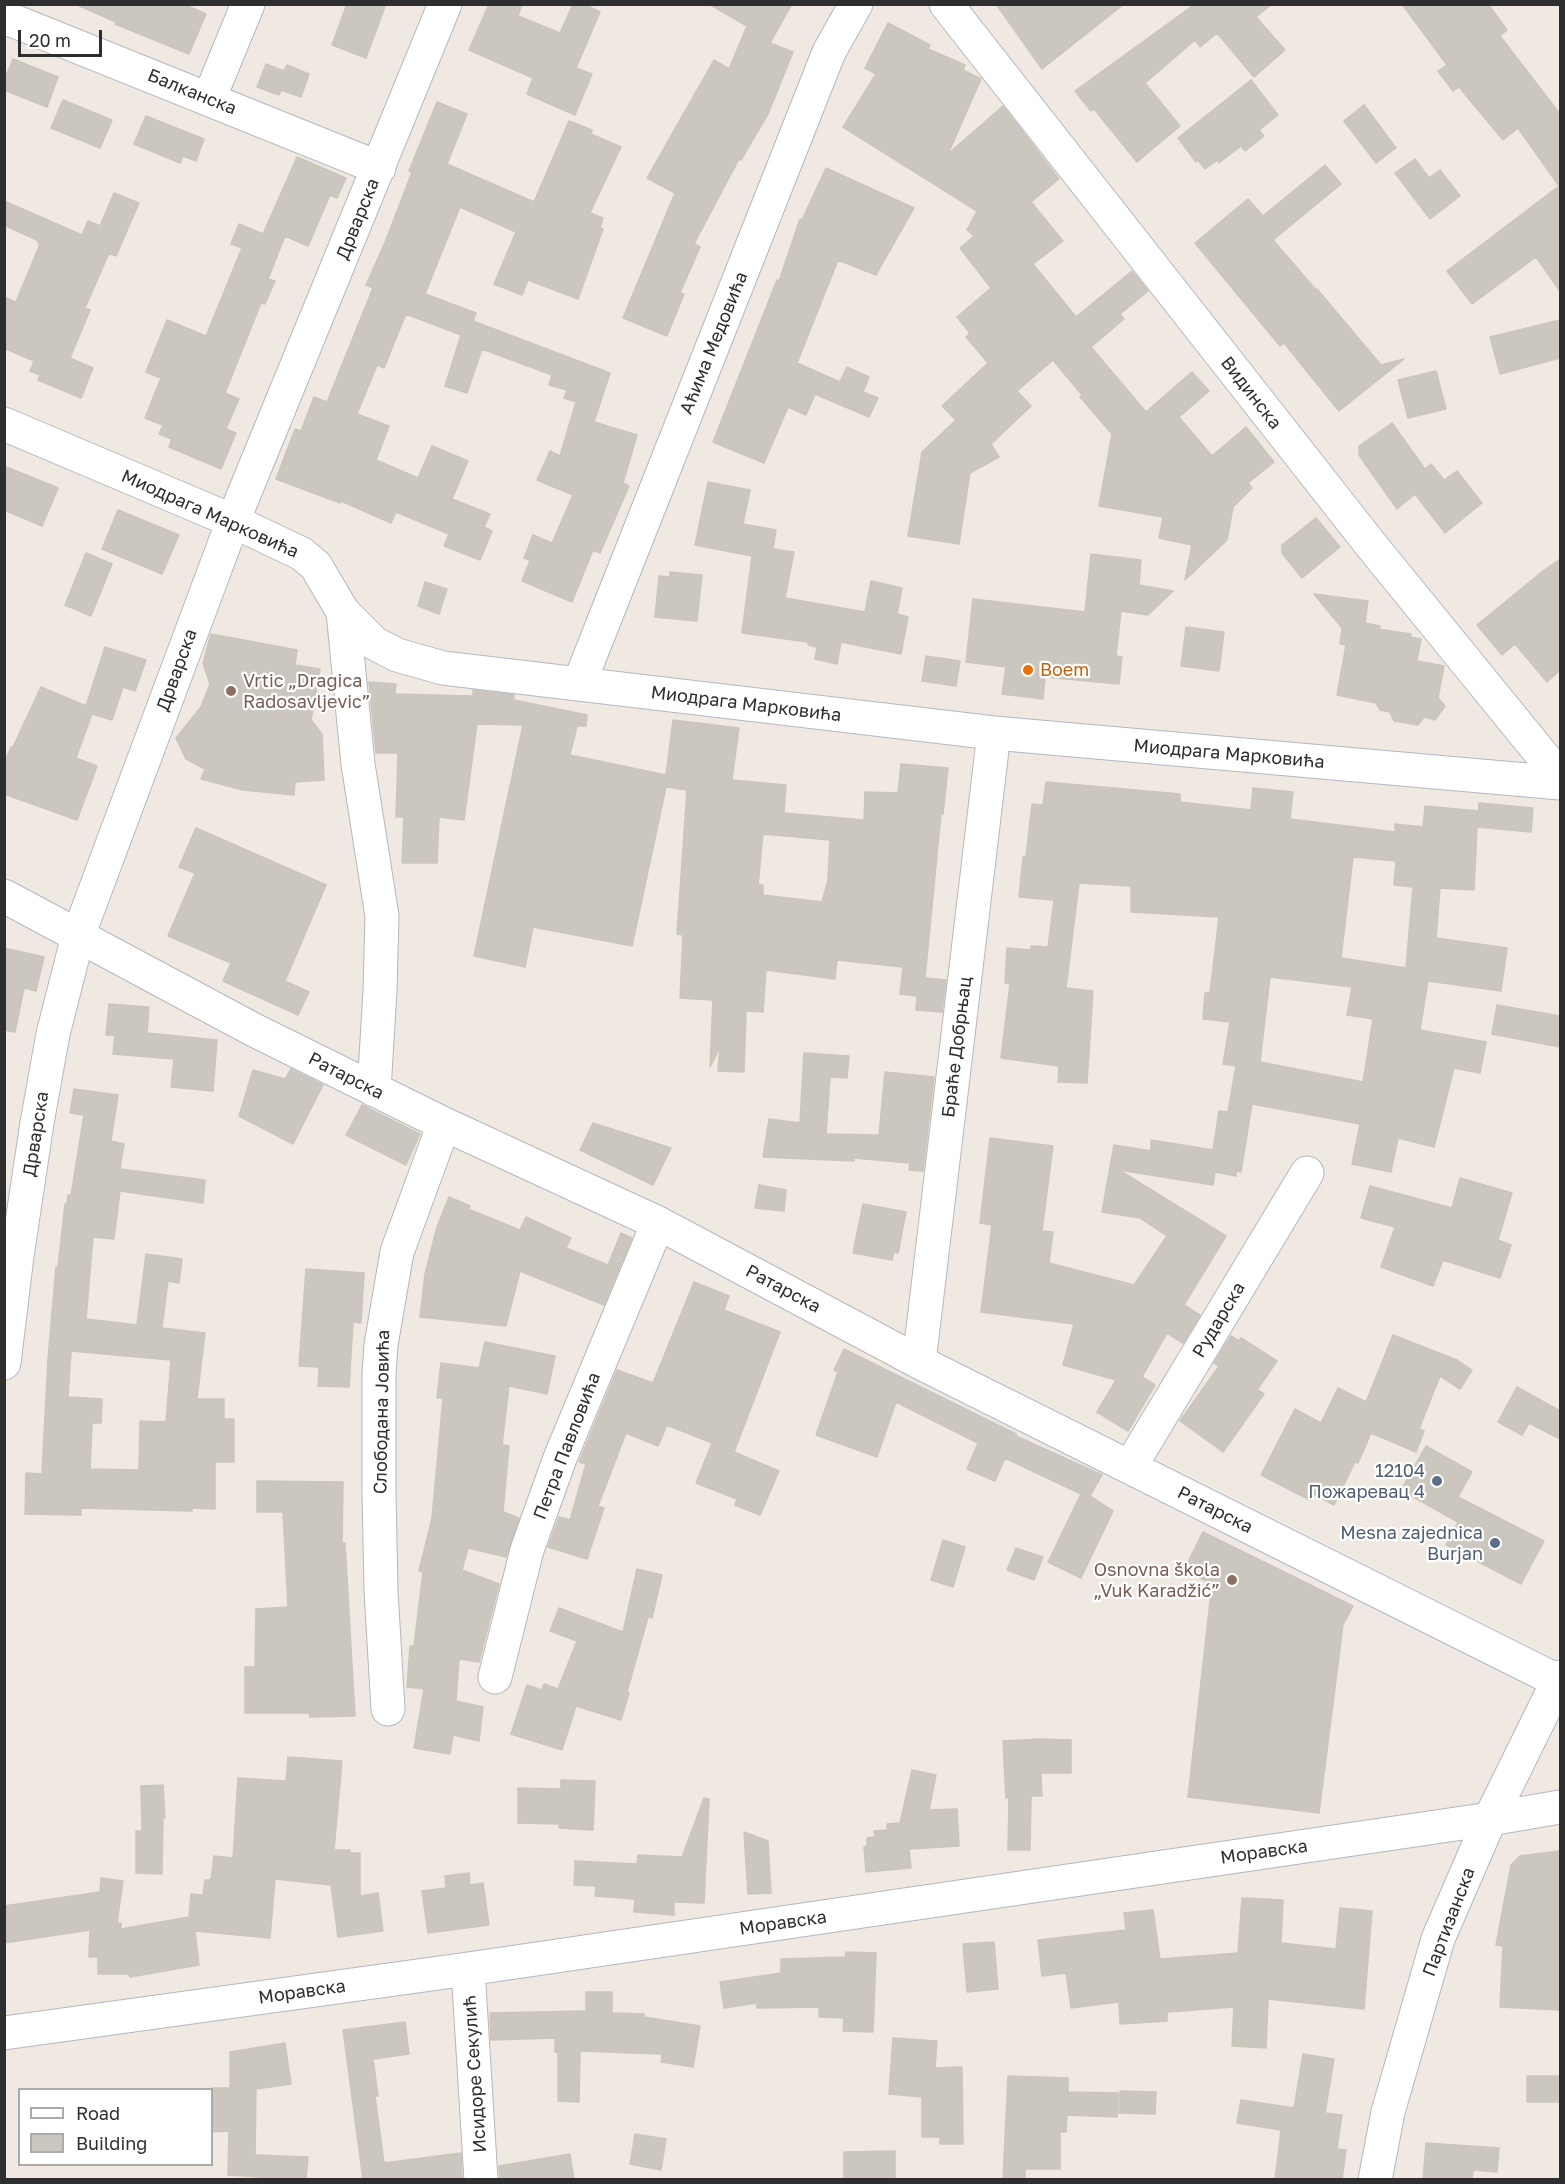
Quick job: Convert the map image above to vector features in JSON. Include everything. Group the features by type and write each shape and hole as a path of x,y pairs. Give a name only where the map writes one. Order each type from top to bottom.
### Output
{"street":[{"path":"209,99 248,4"},
{"name":"Дрварска","path":"4,1363 37,1122 53,1034 78,936 233,521 445,4"},
{"name":"Аћима Медовића","path":"579,684 829,52 856,4"},
{"name":"Видинска","path":"946,4 1371,545 1560,777"},
{"name":"Балканска","path":"4,17 379,168"},
{"name":"Миодрага Марковића","path":"4,424 233,521 302,554 316,566 343,612 374,643 397,655 443,668 994,733 1560,783"},
{"path":"343,612 358,764 382,916 374,1090"},
{"path":"351,678 367,664 397,655"},
{"name":"Браће Добрњац","path":"919,1362 994,733"},
{"name":"Ратарска","path":"4,896 374,1090 658,1222 919,1362 1560,1680"},
{"name":"Слободана Јовића","path":"388,1709 381,1591 379,1503 381,1345 397,1252 444,1124"},
{"name":"Рударска","path":"1130,1467 1307,1173"},
{"name":"Петра Павловића","path":"495,1677 534,1530 560,1458 658,1222"},
{"name":"Партизанска","path":"1375,2180 1388,2112 1438,1939 1490,1819 1560,1680"},
{"name":"Моравска","path":"4,2033 468,1969 1560,1807"},
{"name":"Исидоре Секулић","path":"468,1969 481,2180"}],"building":[{"path":"75,4 183,4 206,14 189,54 115,24 116,22"},
{"path":"347,4 386,4 366,58 332,45"},
{"path":"489,4 522,4 518,16 560,33 573,4 584,4 600,12 576,68 592,74 575,115 527,94 533,78 469,50"},
{"path":"709,4 792,4 770,43 793,52 768,114 741,160 739,159 694,244 700,247 680,293 684,294 667,336 623,318 675,193 647,178 714,60 729,69 747,26"},
{"path":"996,4 1124,4 1042,69"},
{"path":"1195,4 1272,4 1256,17 1285,50 1254,77 1217,33 1200,47 1195,40 1145,83 1180,126 1137,162 1094,109 1091,111 1075,91"},
{"path":"1402,4 1488,4 1507,30 1500,36 1560,114 1560,291 1536,257 1472,304 1447,271 1559,186 1518,128 1503,140 1459,87 1453,91 1438,71 1447,65"},
{"path":"888,23 930,45 928,49 965,65 963,70 981,79 948,154 1003,106 1059,179 1031,202 1063,241 1033,264 1076,317 1132,271 1148,291 1120,314 1124,319 1091,347 1146,412 1192,372 1209,391 1179,417 1212,456 1246,427 1274,462 1248,483 1252,488 1233,507 1227,540 1185,580 1192,545 1159,538 1163,517 1099,506 1112,434 1080,397 1082,395 1053,360 1017,391 1031,406 991,444 999,457 970,473 959,544 908,536 922,452 956,420 942,406 988,363 966,337 970,333 957,317 991,288 960,248 974,236 967,230 977,211 843,127 876,74 865,68"},
{"path":"13,59 58,77 47,107 4,90 4,81"},
{"path":"266,64 284,71 287,65 309,74 301,97 281,90 279,95 257,87"},
{"path":"1251,80 1278,115 1259,130 1264,136 1245,151 1241,146 1219,163 1217,160 1205,169 1198,160 1196,162 1178,138"},
{"path":"63,100 112,120 100,148 51,128"},
{"path":"437,102 467,114 447,164 534,202 569,121 592,130 591,134 621,147 590,213 603,218 600,228 603,229 578,299 528,280 522,295 494,284 516,232 460,207 425,294 476,313 473,321 610,373 594,422 637,435 623,483 629,486 600,553 593,550 572,602 522,581 530,560 524,558 533,535 552,543 573,495 537,480 550,451 560,456 576,402 564,398 567,390 549,385 552,375 482,349 467,393 445,386 461,335 406,314 384,368 377,365 357,414 389,426 376,460 418,478 432,446 468,461 452,499 490,514 484,527 492,531 480,560 444,546 449,534 396,512 391,523 341,501 340,503 276,479 295,429 301,431 314,397 327,402 373,288 366,285 386,240 412,172 409,171"},
{"path":"1364,105 1396,148 1376,163 1344,121"},
{"path":"146,116 204,139 196,161 183,156 180,163 134,144"},
{"path":"297,157 346,178 337,198 330,195 308,246 285,236 268,279 275,281 265,304 261,303 225,393 239,399 226,429 236,433 221,469 169,447 172,439 159,434 163,425 145,418 161,378 146,372 167,320 206,336 242,248 231,244 239,224 263,234"},
{"path":"1415,159 1429,178 1440,170 1460,196 1430,219 1395,173"},
{"path":"1325,165 1341,184 1273,240 1381,365 1404,359 1339,411 1284,343 1280,346 1195,243 1248,199 1263,216"},
{"path":"826,168 914,208 876,275 838,260 797,363 840,382 847,367 869,377 863,392 878,398 869,417 815,394 806,415 788,407 764,463 713,442 777,280 779,281 800,219 802,220"},
{"path":"114,193 139,203 116,256 109,253 85,308 90,310 70,358 93,368 81,398 38,380 40,375 30,371 34,361 4,348 4,297 16,302 40,244 39,241 4,225 4,201 82,235 88,221 100,226"},
{"path":"1560,320 1560,358 1500,374 1490,337"},
{"path":"1436,371 1446,409 1408,418 1398,380"},
{"path":"1392,423 1425,469 1431,464 1444,480 1457,471 1482,503 1445,533 1415,494 1397,509 1359,455 1359,446"},
{"path":"4,466 58,488 42,526 4,510"},
{"path":"708,482 750,490 743,524 776,530 773,549 794,552 785,598 865,612 871,581 902,588 897,614 908,617 901,654 841,642 837,664 815,659 817,647 808,645 808,642 742,633 752,556 695,545"},
{"path":"118,510 179,535 162,574 102,549"},
{"path":"1316,518 1340,547 1302,578 1282,553 1282,545"},
{"path":"86,553 112,564 91,616 65,605"},
{"path":"1091,554 1141,560 1139,585 1173,591 1148,615 1121,611 1116,656 1122,657 1119,684 1045,677 1043,699 1002,694 1006,667 966,662 973,599 1085,612"},
{"path":"1560,559 1560,670 1547,682 1515,644 1502,655 1477,625"},
{"path":"670,572 702,575 697,621 655,617 659,576 670,577"},
{"path":"425,582 447,589 439,614 418,606"},
{"path":"1314,594 1368,601 1365,623 1380,626 1379,629 1411,634 1410,637 1421,639 1417,661 1444,666 1438,698 1445,706 1435,720 1424,717 1418,725 1394,721 1390,712 1380,710 1376,703 1337,695 1346,645 1340,644 1342,628"},
{"path":"1186,627 1224,632 1219,671 1181,666"},
{"path":"211,634 297,650 295,665 320,669 311,720 322,734 324,780 295,782 294,795 243,790 201,779 205,769 186,759 176,738 201,707 210,684 203,663"},
{"path":"105,647 146,660 135,691 123,687 112,720 92,714 76,758 97,766 77,820 4,794 4,764 41,687 86,706"},
{"path":"926,656 960,661 956,686 922,681"},
{"path":"369,682 396,684 395,694 473,696 473,690 514,695 514,700 587,715 586,726 577,726 570,755 666,775 673,720 739,728 732,780 786,785 784,813 864,820 865,792 898,793 901,764 948,768 943,814 941,814 925,978 946,980 942,1012 916,1010 917,996 900,994 903,967 837,960 835,979 766,970 763,1012 746,1011 744,1072 718,1071 720,1047 710,1067 713,1000 680,998 683,935 677,934 687,790 666,787 632,946 533,927 525,967 474,956 523,725 477,724 464,820 439,817 437,863 402,863 404,817 396,817 398,753 376,753","holes":["763,834 830,840 828,880 822,902 763,895 763,885 758,885"]},
{"path":"1046,782 1180,794 1180,802 1251,810 1253,788 1293,792 1290,819 1395,832 1395,824 1423,827 1425,806 1478,811 1478,819 1479,803 1533,808 1531,832 1477,827 1474,890 1440,888 1436,938 1507,948 1501,991 1428,981 1420,1030 1486,1042 1480,1073 1454,1068 1434,1147 1398,1138 1391,1172 1352,1164 1360,1124 1252,1104 1241,1172 1236,1171 1236,1176 1215,1172 1213,1185 1119,1170 1226,1236 1184,1305 1200,1315 1183,1343 1167,1333 1142,1377 1155,1385 1128,1431 1097,1412 1116,1380 1063,1365 1074,1324 981,1312 992,1225 980,1223 990,1138 1053,1146 1042,1231 1053,1232 1049,1263 1134,1285 1167,1236 1140,1218 1102,1212 1114,1145 1151,1151 1151,1140 1213,1150 1219,1111 1228,1112 1236,1066 1223,1064 1230,1022 1203,1019 1205,993 1210,993 1219,917 1131,912 1131,886 1079,883 1066,988 1093,991 1087,1083 1058,1082 1059,1066 1001,1058 1010,984 1005,983 1007,948 1031,950 1031,946 1048,947 1054,900 1019,897 1032,804 1043,805","holes":["1353,857 1396,861 1394,885 1413,887 1406,968 1341,958","1270,977 1352,987 1347,1015 1373,1019 1363,1082 1260,1062"]},
{"path":"196,828 326,885 285,981 309,992 298,1015 223,981 231,963 168,936 195,873 179,867"},
{"path":"4,948 44,957 36,991 24,988 15,1032 4,1030"},
{"path":"109,1004 149,1007 147,1033 217,1040 213,1091 171,1087 174,1059 113,1054 115,1035 106,1035"},
{"path":"1497,1005 1560,1016 1560,1047 1492,1034"},
{"path":"804,1053 849,1056 847,1078 830,1077 826,1134 879,1135 885,1072 934,1077 923,1171 909,1170 910,1163 854,1158 854,1161 763,1157 769,1119 800,1123"},
{"path":"291,1069 323,1085 293,1144 239,1116 253,1070 285,1079"},
{"path":"74,1089 118,1095 111,1141 124,1144 120,1169 205,1180 203,1203 120,1191 114,1239 93,1237 86,1319 137,1325 146,1254 182,1259 179,1283 168,1281 162,1328 205,1333 197,1399 224,1399 224,1419 234,1419 234,1462 215,1462 215,1509 192,1508 192,1511 81,1508 81,1515 25,1514 26,1473 42,1474 56,1267 58,1267 65,1204 67,1204 68,1195 71,1195 84,1115 70,1113","holes":["71,1351 171,1360 166,1422 140,1421 139,1470 90,1469 92,1423 101,1423 102,1399 68,1397"]},
{"path":"362,1105 420,1134 406,1165 346,1135"},
{"path":"593,1123 671,1148 653,1185 580,1150"},
{"path":"1460,1178 1512,1193 1498,1240 1511,1245 1500,1278 1443,1260 1433,1286 1381,1267 1395,1227 1361,1218 1370,1186 1452,1208"},
{"path":"759,1185 786,1190 784,1211 755,1208"},
{"path":"449,1197 470,1206 468,1209 520,1230 526,1217 571,1238 566,1248 608,1265 621,1233 632,1238 604,1305 520,1271 506,1326 420,1317 425,1274 437,1227"},
{"path":"863,1204 906,1212 898,1253 894,1252 892,1260 853,1253"},
{"path":"306,1269 364,1273 361,1323 353,1322 349,1387 318,1386 319,1367 299,1366"},
{"path":"694,1282 729,1296 724,1310 780,1332 734,1452 779,1471 760,1515 735,1505 737,1499 696,1483 712,1443 667,1425 658,1446 626,1433 598,1506 604,1508 587,1559 548,1547 559,1517 570,1520 586,1464 579,1462 617,1370 653,1383"},
{"path":"1393,1335 1457,1360 1472,1370 1460,1389 1440,1376 1419,1429 1424,1431 1416,1452 1371,1433 1358,1463 1355,1462 1334,1505 1313,1494 1310,1500 1261,1475 1295,1409 1321,1423 1338,1388 1366,1402"},
{"path":"1231,1336 1239,1341 1241,1338 1277,1361 1257,1390 1264,1394 1223,1452 1180,1421 1219,1366 1214,1363"},
{"path":"485,1342 555,1356 547,1394 509,1386 502,1445 509,1446 503,1512 519,1518 506,1557 468,1548 462,1570 499,1584 479,1662 459,1659 456,1701 483,1707 479,1741 453,1735 450,1754 414,1748 424,1689 407,1687 410,1646 414,1646 423,1572 419,1571 432,1518 443,1398 437,1398 441,1363 479,1368"},
{"path":"844,1349 1016,1436 1102,1475 1090,1496 1113,1511 1081,1578 1048,1562 1081,1494 1005,1458 995,1481 967,1469 978,1443 896,1402 877,1457 816,1435 838,1372 834,1370"},
{"path":"1517,1387 1560,1411 1560,1439 1529,1423 1522,1435 1498,1422"},
{"path":"1426,1446 1472,1472 1458,1497 1544,1541 1521,1584 1446,1545 1458,1522 1401,1490"},
{"path":"257,1481 343,1482 342,1543 345,1543 355,1716 310,1717 309,1713 245,1713 245,1667 255,1667 256,1609 288,1607 283,1512 257,1512"},
{"path":"1203,1532 1353,1606 1343,1625 1319,1813 1188,1797 1212,1584 1184,1570"},
{"path":"943,1540 965,1547 953,1587 931,1580"},
{"path":"1016,1548 1043,1557 1034,1580 1007,1570"},
{"path":"637,1569 662,1575 652,1618 648,1617 621,1720 576,1706 562,1750 511,1734 527,1685 542,1690 544,1684 558,1689 577,1641 550,1631 559,1608 623,1632"},
{"path":"1071,1740 1071,1773 1041,1773 1042,1796 1031,1796 1030,1850 1008,1850 1009,1797 1006,1798 1003,1741"},
{"path":"288,1757 342,1761 334,1850 350,1850 350,1853 360,1853 360,1896 378,1893 383,1931 338,1937 331,1885 275,1879 270,1938 195,1931 199,1965 130,1977 129,1974 98,1974 98,1957 89,1957 90,1930 4,1943 4,1906 100,1892 101,1878 123,1881 117,1923 121,1923 121,1929 189,1917 191,1894 203,1895 205,1880 211,1880 214,1856 233,1858 238,1778 286,1781"},
{"path":"912,1770 936,1775 929,1810 957,1809 959,1846 909,1849 911,1868 866,1872 864,1847 867,1846 867,1838 875,1837 874,1831 887,1830 887,1824 900,1823"},
{"path":"561,1780 595,1781 593,1830 559,1828 560,1824 518,1823 518,1788 561,1789"},
{"path":"163,1785 165,1818 163,1818 162,1874 136,1873 136,1831 142,1831 141,1786"},
{"path":"704,1798 709,1799 704,1903 674,1902 674,1915 634,1912 635,1899 595,1896 596,1886 574,1885 575,1861 637,1864 638,1855 682,1857"},
{"path":"744,1832 768,1841 771,1893 748,1894"},
{"path":"1560,1851 1560,2010 1500,2007 1503,1946 1496,1945 1511,1865 1520,1856"},
{"path":"469,1873 470,1885 483,1883 489,1925 428,1933 422,1891 446,1888 445,1876"},
{"path":"1242,1898 1283,1900 1281,1943 1336,1949 1340,1908 1372,1911 1364,2009 1268,1999 1266,2048 1232,2046 1234,2007 1167,2012 1167,2021 1120,2024 1119,2002 1071,2008 1066,1973 1042,1976 1038,1940 1126,1930 1124,1913 1153,1910 1160,1959 1238,1953"},
{"path":"994,1942 998,1989 967,1992 963,1944"},
{"path":"846,1952 876,1953 873,2032 843,2031 844,2018 819,2017 819,2007 757,2008 757,2003 724,2008 720,1982 781,1973 781,1959 845,1957"},
{"path":"586,1992 612,1992 612,2013 644,2014 644,2017 700,2026 693,2067 661,2062 662,2054 580,2051 579,2102 558,2101 558,2052 555,2052 555,2038 491,2040 490,2013 586,2011"},
{"path":"405,2022 409,2054 373,2059 378,2096 375,2096 384,2163 461,2153 462,2178 363,2180 343,2030"},
{"path":"893,2038 937,2041 935,2068 962,2067 963,2144 940,2144 940,2137 922,2137 922,2097 889,2094"},
{"path":"285,2043 291,2084 256,2089 255,2155 308,2157 306,2180 228,2175 229,2131 213,2132 213,2088 230,2088 230,2052"},
{"path":"1303,2054 1334,2059 1325,2113 1342,2115 1337,2149 1346,2150 1342,2180 1275,2180 1281,2130 1237,2123 1241,2100 1294,2108"},
{"path":"1008,2076 1068,2078 1068,2092 1118,2093 1117,2117 1067,2115 1066,2132 1060,2132 1060,2169 1025,2169 1025,2180 1003,2180"},
{"path":"1527,2076 1560,2076 1560,2102 1527,2102"},
{"path":"1120,2091 1156,2092 1155,2114 1119,2113"},
{"path":"635,2134 666,2139 661,2170 630,2164"},
{"path":"1426,2143 1499,2148 1497,2172 1473,2170 1472,2180 1423,2180"},
{"path":"895,2151 895,2180 844,2180 844,2152"},
{"path":"570,2154 574,2180 500,2180 499,2166"}],"place":[{"name":"Boem","path":"1028,670"},
{"name":"Vrtic „Dragica Radosavljevic”","path":"231,691"},
{"name":"12104 Пожаревац 4","path":"1437,1481"},
{"name":"Mesna zajednica Burjan","path":"1495,1543"},
{"name":"Osnovna škola „Vuk Karadžić”","path":"1232,1580"}]}
